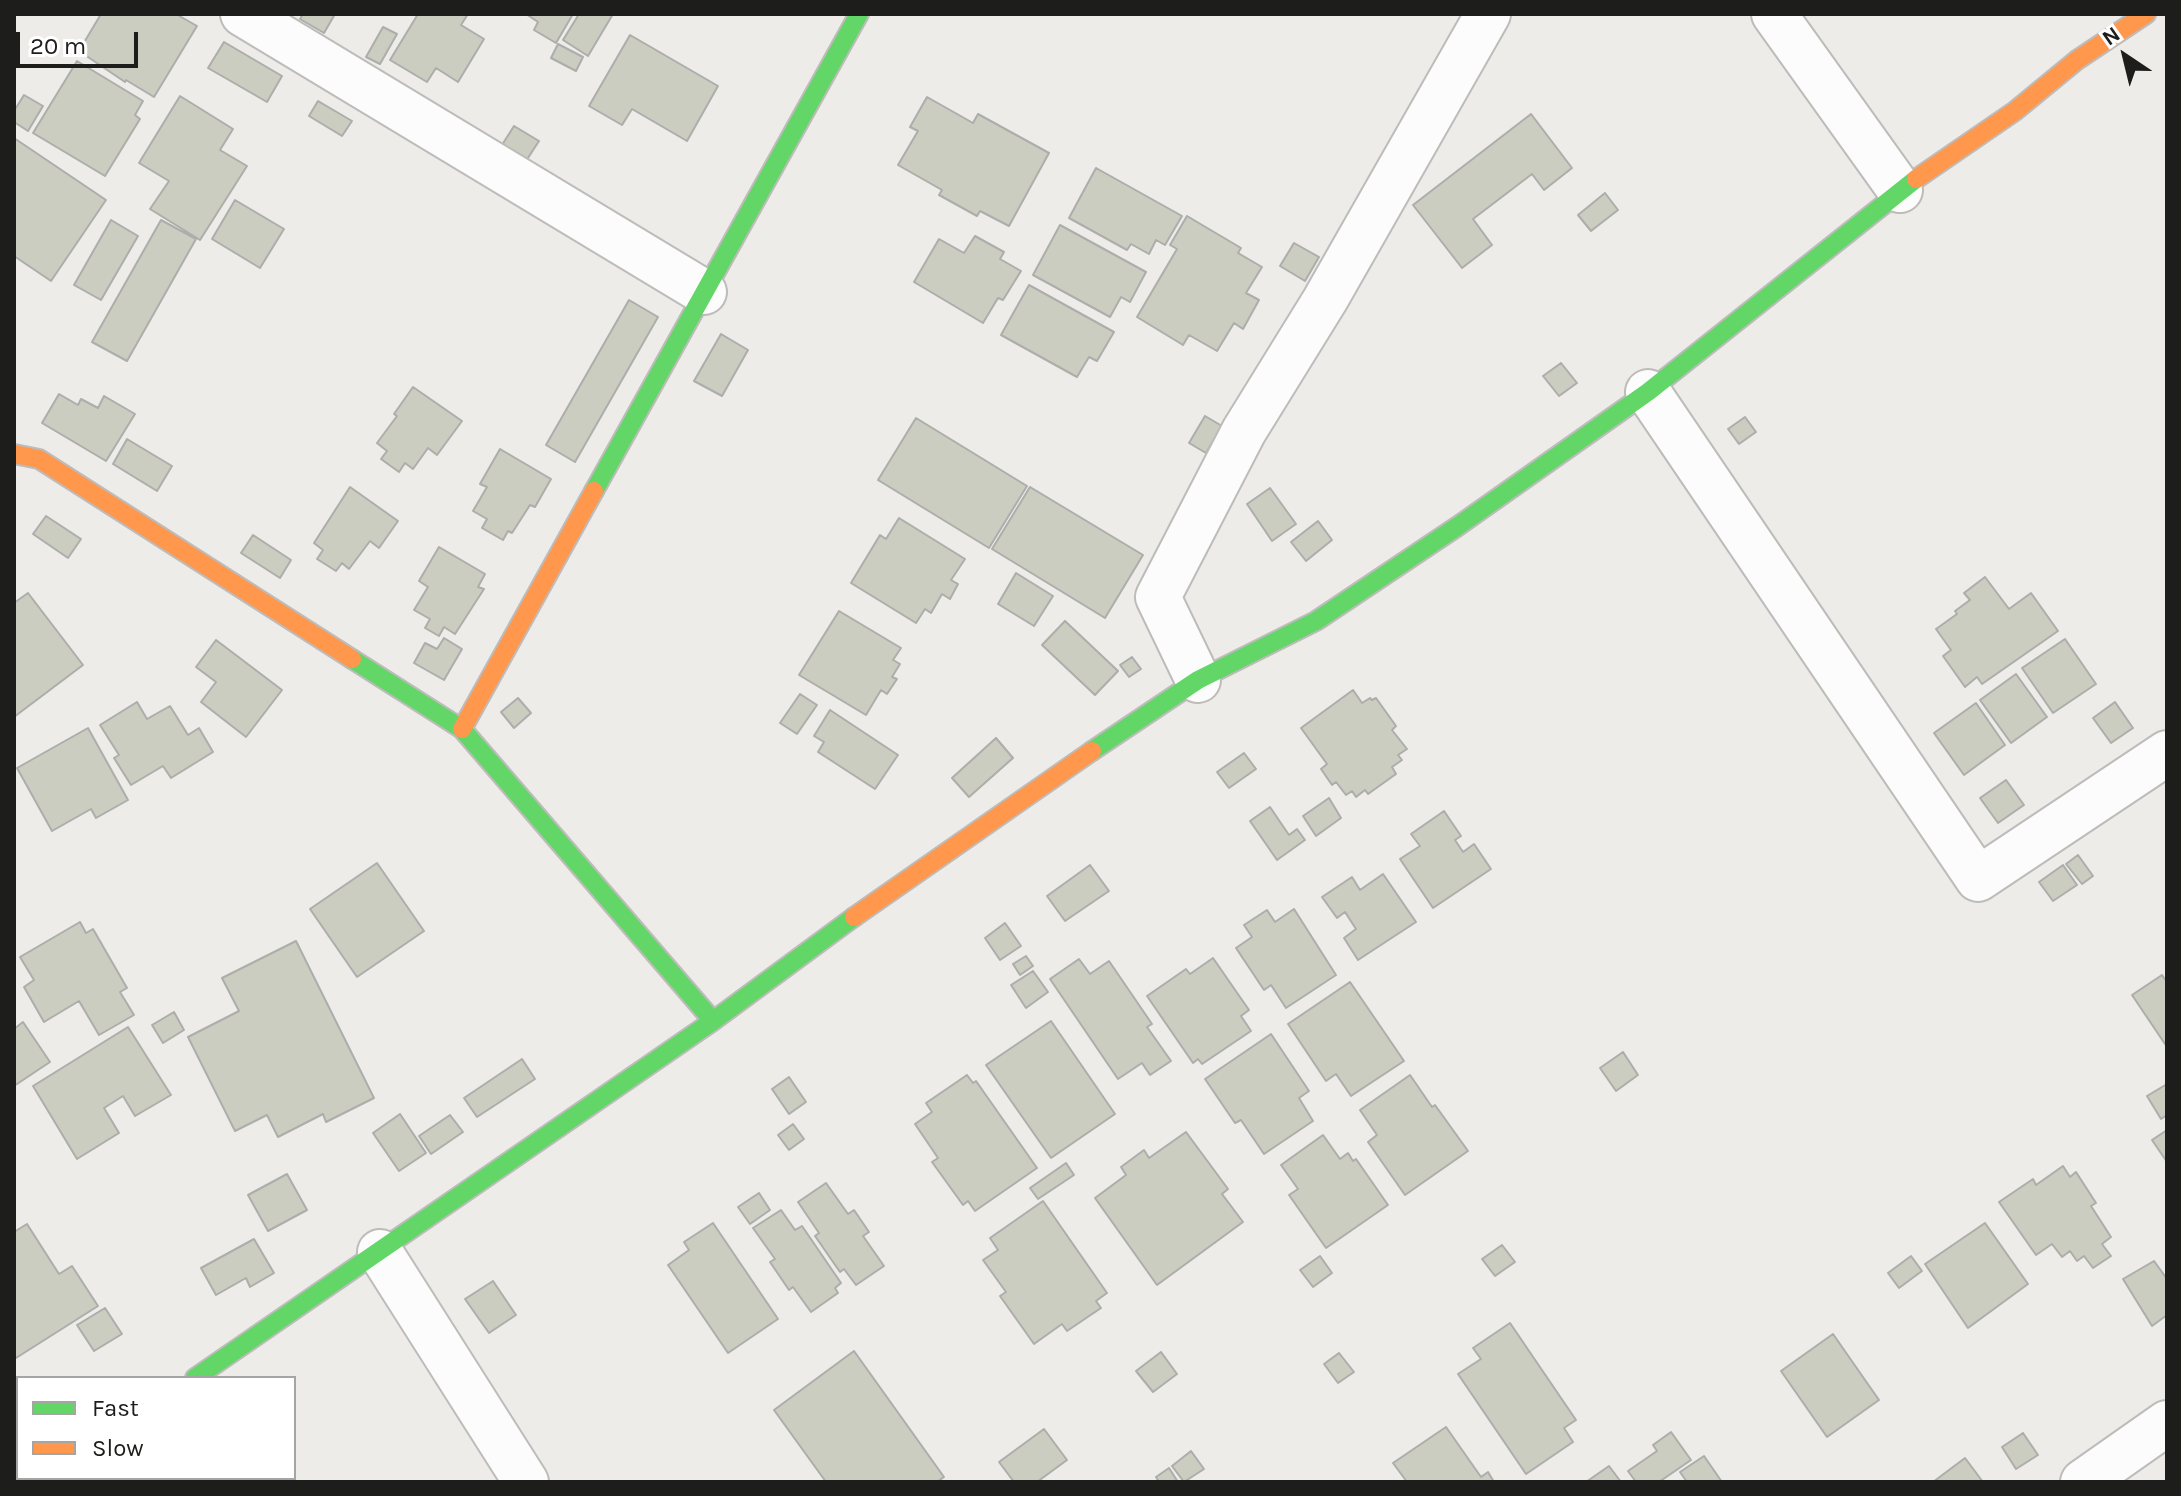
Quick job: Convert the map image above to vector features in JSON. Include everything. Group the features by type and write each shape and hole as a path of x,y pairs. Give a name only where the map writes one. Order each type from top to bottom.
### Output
{"street":[{"path":"243,14 704,292"},
{"path":"462,729 859,14"},
{"path":"1198,680 1158,597 1244,431 1325,300 1488,14"},
{"path":"1774,14 1900,190"},
{"path":"198,1376 713,1021 884,895 1198,680 1316,621 1458,526 1648,392 1900,190 2015,111 2077,60 2146,14"},
{"path":"1648,392 1978,879 2167,753"},
{"path":"14,454 39,459 462,729 713,1021"},
{"path":"380,1252 526,1482"},
{"path":"2083,1482 2167,1423"}],"building":[{"path":"101,14 176,14 197,26 154,97 79,51"},
{"path":"303,14 335,14 324,33 300,19"},
{"path":"418,14 468,14 461,25 484,39 458,82 436,68 427,82 390,60"},
{"path":"526,14 573,14 556,43 534,30 538,22"},
{"path":"579,14 613,14 588,56 563,40"},
{"path":"383,27 397,34 380,64 366,57"},
{"path":"630,35 718,86 687,141 632,109 622,125 589,106"},
{"path":"224,42 282,76 267,102 208,68"},
{"path":"558,44 583,57 576,71 551,58"},
{"path":"77,61 143,101 135,115 140,119 105,176 33,133"},
{"path":"24,95 43,106 28,131 14,122 14,111"},
{"path":"180,96 233,129 220,150 247,166 200,240 150,209 169,181 139,163"},
{"path":"927,97 973,123 978,114 1049,153 1009,226 980,211 977,216 939,195 942,190 898,165 918,131 910,127"},
{"path":"318,101 352,121 342,136 309,116"},
{"path":"1531,114 1572,168 1544,190 1532,174 1473,219 1492,245 1462,268 1413,205"},
{"path":"514,126 539,141 526,161 502,145"},
{"path":"14,138 106,200 51,281 14,256"},
{"path":"1096,168 1182,216 1165,245 1156,240 1149,254 1131,244 1127,250 1069,218"},
{"path":"1605,193 1618,210 1591,231 1578,215"},
{"path":"235,200 284,229 260,268 212,239"},
{"path":"1187,216 1241,248 1238,253 1262,267 1246,293 1259,300 1243,329 1234,323 1217,351 1189,335 1183,345 1137,317 1177,249 1170,245"},
{"path":"111,220 138,236 101,300 74,285"},
{"path":"161,220 196,239 127,361 92,342"},
{"path":"1060,225 1146,272 1130,302 1121,297 1110,317 1033,275"},
{"path":"975,236 1004,252 1000,259 1021,271 1003,300 998,298 983,323 914,282 939,239 964,253"},
{"path":"1294,243 1319,257 1305,281 1280,266"},
{"path":"1029,285 1114,332 1097,361 1089,357 1077,377 1001,335"},
{"path":"629,300 658,317 575,462 546,445"},
{"path":"721,334 748,350 722,396 694,381"},
{"path":"1561,363 1577,383 1559,396 1543,376"},
{"path":"413,387 462,421 437,455 428,448 413,469 405,463 399,472 381,459 387,451 377,443"},
{"path":"59,394 78,405 81,399 98,408 104,396 135,414 106,461 42,423"},
{"path":"1205,416 1222,426 1206,453 1189,443"},
{"path":"1745,417 1756,432 1739,444 1728,429"},
{"path":"916,418 1027,486 989,548 878,480"},
{"path":"127,439 172,466 157,491 113,464"},
{"path":"500,449 551,479 535,507 530,505 512,533 508,531 503,540 482,528 487,519 473,511 487,487 480,484"},
{"path":"350,487 398,521 379,548 370,541 349,569 342,563 336,571 317,559 323,550 314,543"},
{"path":"1030,487 1143,555 1105,618 992,549"},
{"path":"1270,488 1296,524 1272,541 1247,504"},
{"path":"46,516 81,539 68,558 33,534"},
{"path":"899,518 965,559 951,580 958,584 950,599 942,594 931,613 925,609 916,623 851,583 880,535 886,539"},
{"path":"1318,521 1332,540 1306,561 1291,542"},
{"path":"253,535 291,560 280,578 241,553"},
{"path":"439,547 485,574 478,587 484,589 455,634 444,627 439,636 425,628 430,619 414,610 428,587 419,581"},
{"path":"1016,573 1053,596 1034,626 998,604"},
{"path":"1985,577 2009,609 2031,593 2058,631 1982,684 1977,677 1965,687 1943,656 1951,650 1936,629 1957,614 1955,611 1970,600 1964,593"},
{"path":"28,593 83,665 14,717 14,603"},
{"path":"839,611 901,648 893,660 900,664 892,677 897,679 887,694 881,690 866,715 799,675"},
{"path":"1065,621 1118,671 1095,695 1042,645"},
{"path":"444,638 462,649 444,680 414,663 425,643 437,649"},
{"path":"2065,639 2096,684 2053,713 2022,668"},
{"path":"216,640 282,690 246,737 201,702 216,682 196,667"},
{"path":"1132,657 1141,669 1129,677 1120,665"},
{"path":"2016,674 2047,717 2011,743 1980,700"},
{"path":"1353,690 1362,703 1376,698 1396,726 1392,730 1407,749 1398,755 1402,760 1392,767 1396,774 1368,794 1365,790 1356,797 1352,791 1346,795 1336,782 1332,785 1321,769 1327,764 1301,728"},
{"path":"800,694 817,705 797,734 780,723"},
{"path":"518,698 531,713 514,728 501,712"},
{"path":"137,702 147,719 170,706 188,735 199,728 213,752 171,778 163,766 131,785 114,758 119,755 100,725"},
{"path":"2115,702 2133,728 2111,743 2093,718"},
{"path":"1976,703 2005,745 1964,775 1934,733"},
{"path":"830,710 898,755 875,789 818,752 824,742 814,736"},
{"path":"88,728 128,800 96,818 91,809 52,831 17,768"},
{"path":"996,738 1013,758 969,797 952,778"},
{"path":"1244,753 1256,769 1229,788 1217,772"},
{"path":"2006,780 2024,805 1998,823 1980,798"},
{"path":"1329,798 1341,818 1316,836 1303,816"},
{"path":"1270,807 1289,835 1297,829 1305,840 1277,860 1250,821"},
{"path":"1444,811 1461,836 1455,840 1463,852 1474,844 1491,869 1433,908 1400,859 1420,846 1411,834"},
{"path":"2078,855 2093,876 2082,884 2066,864"},
{"path":"377,863 424,931 357,977 310,909"},
{"path":"1090,865 1109,891 1065,921 1047,896"},
{"path":"2063,865 2077,885 2053,901 2039,882"},
{"path":"1383,874 1416,922 1358,960 1344,938 1356,929 1345,912 1337,918 1322,897 1352,877 1360,890"},
{"path":"1294,909 1336,975 1286,1008 1271,985 1264,990 1236,948 1252,937 1244,925 1267,910 1275,922"},
{"path":"80,922 86,933 93,929 127,988 120,992 134,1015 99,1035 79,1001 44,1022 24,987 34,980 20,957"},
{"path":"1005,923 1021,946 1000,960 985,938"},
{"path":"296,941 374,1098 326,1122 323,1114 278,1137 267,1115 235,1131 188,1037 239,1011 222,978"},
{"path":"1026,956 1033,966 1020,975 1013,964"},
{"path":"1213,958 1249,1010 1241,1016 1251,1031 1202,1064 1198,1059 1193,1063 1147,996 1186,969 1190,974"},
{"path":"1079,959 1090,974 1109,961 1152,1024 1147,1027 1171,1061 1150,1075 1142,1063 1118,1079 1050,979"},
{"path":"1033,971 1048,992 1026,1008 1011,985"},
{"path":"2162,975 2167,982 2167,1047 2132,995"},
{"path":"1350,982 1404,1061 1351,1096 1336,1074 1326,1081 1288,1024"},
{"path":"174,1012 184,1030 163,1043 152,1025"},
{"path":"1051,1021 1115,1114 1051,1158 986,1065"},
{"path":"23,1022 50,1062 14,1086 14,1029"},
{"path":"128,1027 171,1095 135,1116 123,1096 104,1108 119,1133 77,1159 33,1086"},
{"path":"1271,1034 1309,1091 1299,1098 1313,1121 1264,1154 1241,1120 1235,1123 1205,1079"},
{"path":"1623,1052 1638,1075 1616,1091 1600,1068"},
{"path":"522,1059 535,1079 477,1117 464,1098"},
{"path":"967,1075 973,1083 976,1081 1037,1168 975,1211 968,1201 963,1205 932,1162 938,1158 915,1124 932,1112 926,1103"},
{"path":"1410,1075 1468,1151 1405,1195 1368,1142 1377,1135 1360,1110"},
{"path":"789,1077 806,1102 789,1114 772,1089"},
{"path":"2167,1084 2167,1115 2161,1119 2147,1096"},
{"path":"400,1114 426,1153 399,1171 373,1133"},
{"path":"450,1115 463,1132 431,1154 419,1136"},
{"path":"793,1124 804,1139 789,1150 778,1135"},
{"path":"2167,1130 2167,1162 2152,1140"},
{"path":"1186,1132 1228,1189 1222,1194 1243,1222 1157,1285 1095,1198 1126,1175 1121,1167 1144,1150 1149,1158"},
{"path":"1323,1135 1340,1159 1348,1153 1353,1161 1356,1159 1388,1205 1326,1248 1289,1195 1298,1189 1281,1165"},
{"path":"1066,1163 1074,1175 1038,1199 1030,1188"},
{"path":"2063,1166 2070,1177 2076,1172 2096,1203 2091,1206 2111,1237 2102,1244 2111,1256 2093,1268 2084,1256 2077,1261 2070,1251 2062,1257 2052,1244 2036,1255 1999,1202 2033,1179 2036,1185"},
{"path":"287,1174 307,1210 268,1231 248,1195"},
{"path":"826,1183 848,1214 854,1210 869,1232 863,1236 884,1266 856,1285 844,1269 840,1272 815,1236 819,1233 798,1202"},
{"path":"759,1193 770,1210 750,1224 738,1207"},
{"path":"1043,1201 1107,1293 1096,1301 1101,1308 1067,1331 1062,1324 1034,1344 1000,1296 1006,1292 983,1260 998,1250 990,1238"},
{"path":"781,1210 795,1230 802,1226 841,1283 835,1288 838,1293 811,1312 793,1287 789,1290 770,1262 775,1259 753,1228"},
{"path":"713,1223 778,1319 728,1353 668,1265 689,1250 684,1242"},
{"path":"1985,1223 2028,1284 1968,1328 1925,1264"},
{"path":"27,1224 59,1274 72,1266 98,1306 16,1358 14,1232"},
{"path":"254,1239 274,1273 250,1287 246,1278 216,1295 201,1268"},
{"path":"1502,1245 1515,1262 1495,1276 1482,1259"},
{"path":"1320,1256 1332,1273 1313,1287 1300,1270"},
{"path":"1911,1256 1922,1271 1899,1288 1888,1273"},
{"path":"2154,1261 2167,1279 2167,1315 2152,1326 2123,1279"},
{"path":"493,1281 516,1315 489,1333 465,1299"},
{"path":"105,1308 122,1334 94,1351 77,1325"},
{"path":"1510,1323 1576,1420 1564,1428 1573,1442 1526,1474 1458,1374 1481,1359 1473,1348"},
{"path":"1833,1334 1879,1400 1827,1437 1781,1371"},
{"path":"854,1351 944,1477 937,1482 826,1482 774,1410"},
{"path":"1161,1352 1177,1374 1153,1392 1136,1371"},
{"path":"1339,1353 1354,1372 1338,1383 1324,1364"},
{"path":"1446,1427 1481,1477 1488,1472 1494,1482 1407,1482 1393,1463"},
{"path":"1044,1429 1067,1460 1037,1482 1014,1482 999,1462"},
{"path":"1671,1432 1691,1460 1659,1482 1636,1482 1628,1471 1657,1451 1653,1445"},
{"path":"2023,1433 2038,1455 2016,1469 2002,1447"},
{"path":"1191,1451 1204,1469 1184,1482 1172,1466"},
{"path":"1704,1456 1722,1482 1687,1482 1680,1472"},
{"path":"1965,1458 1983,1482 1933,1482"},
{"path":"1609,1466 1621,1482 1586,1482"},
{"path":"1169,1468 1178,1482 1159,1482 1156,1477"}],"traffic: fast":[{"path":"594,491 859,14"},
{"path":"1092,751 1198,680 1316,621 1458,526 1648,392 1916,179"},
{"path":"352,659 462,729 713,1021"},
{"path":"198,1376 713,1021 854,917"}],"traffic: slow":[{"path":"1916,179 2015,111 2077,60 2146,14"},
{"path":"14,454 39,459 352,659"},
{"path":"462,729 594,491"},
{"path":"854,917 1092,751"}]}
